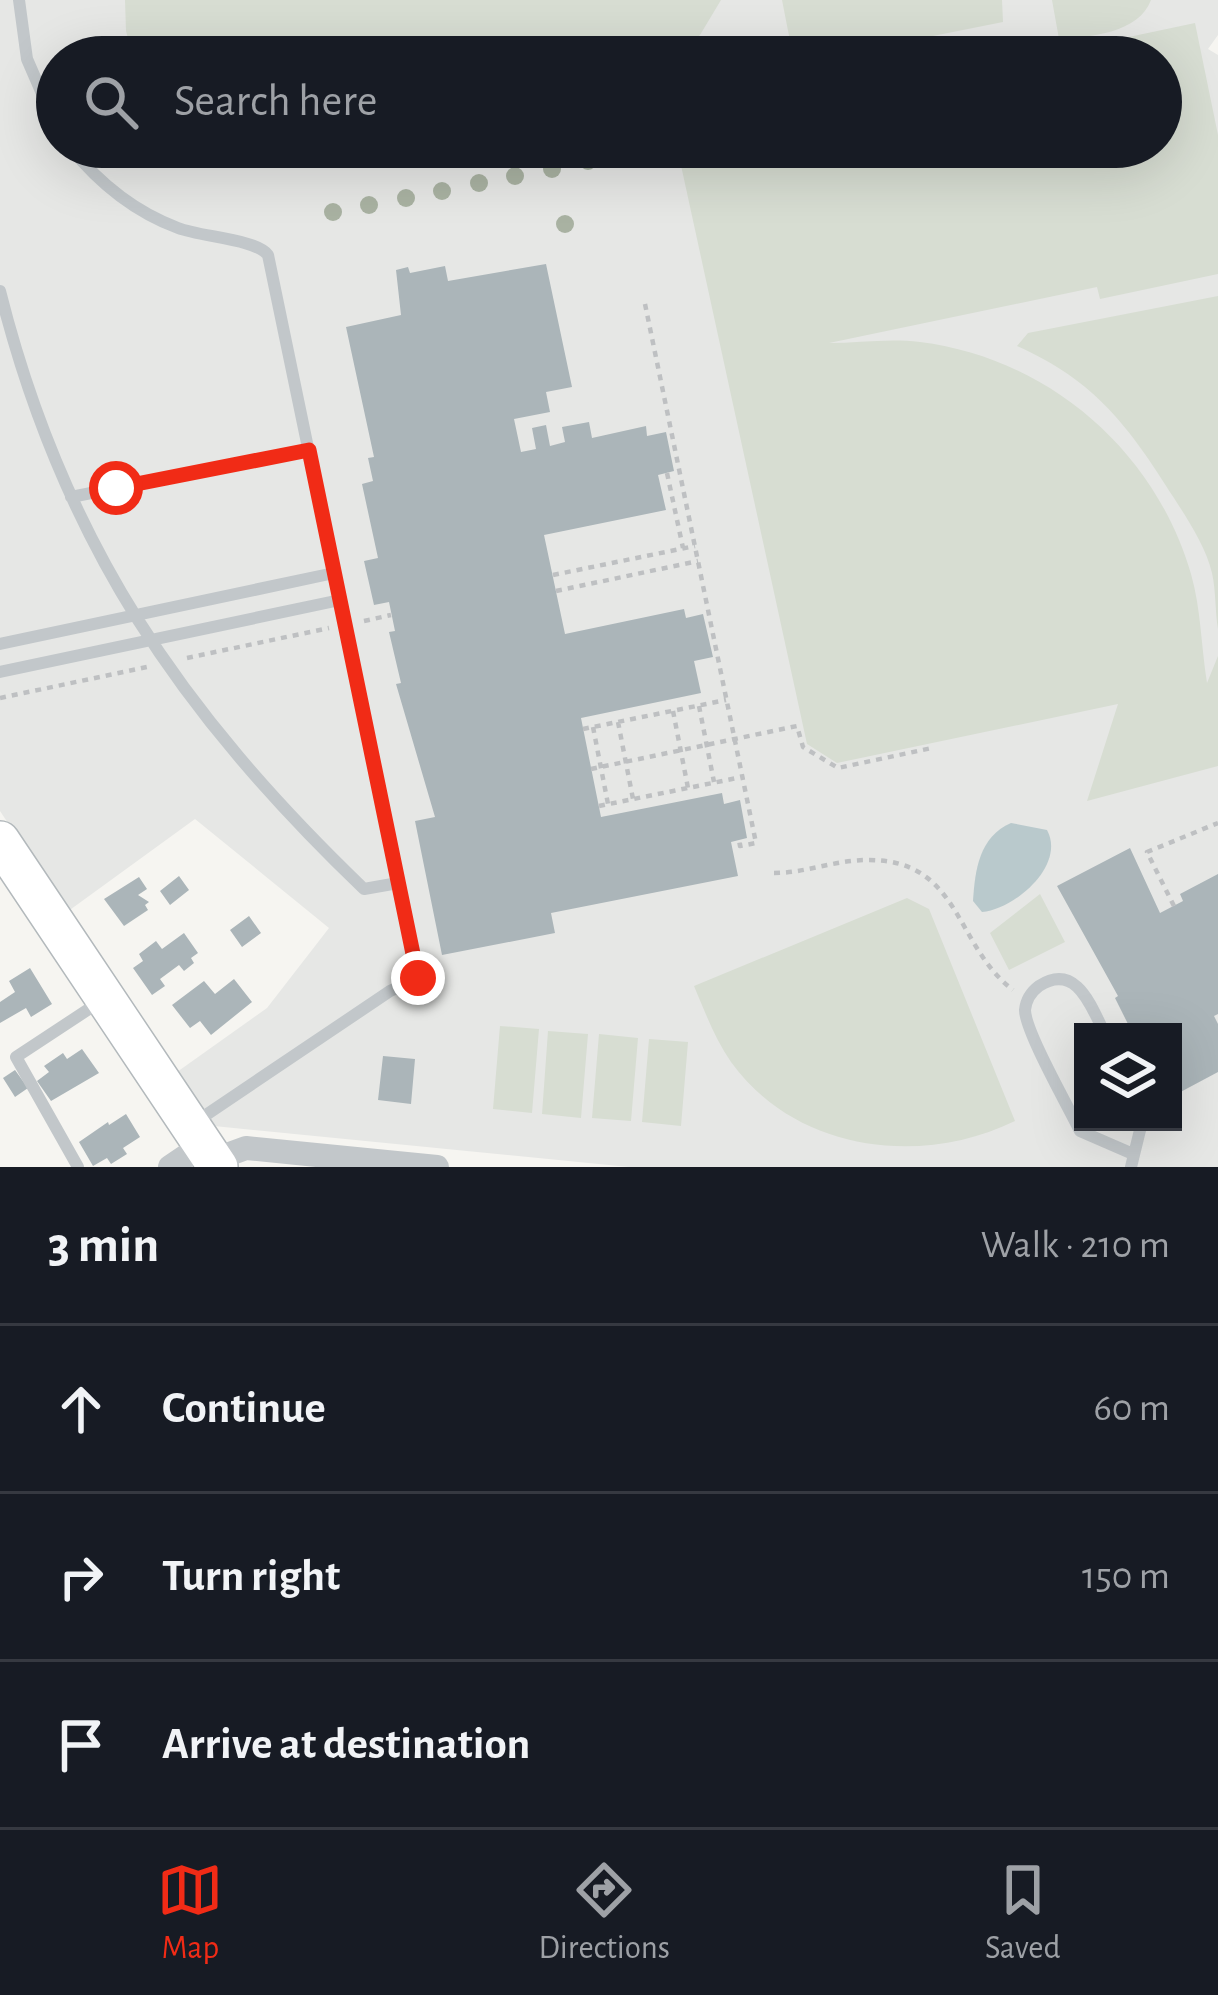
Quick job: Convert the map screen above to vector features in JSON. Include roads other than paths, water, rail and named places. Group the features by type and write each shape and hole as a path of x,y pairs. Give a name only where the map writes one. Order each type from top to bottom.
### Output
{"main road":[{"path":"3,852 107,997 207,1149"}],"street":[{"path":"170,1167 207,1149 242,1148 437,1167"}],"lane":[{"path":"19,0 27,58 36,79"},
{"path":"90,168 110,188 153,217 201,236 266,251 418,978 390,991 207,1149"},
{"path":"0,291 40,425 71,497 148,640 261,786 364,889 398,883"},
{"path":"71,497 309,450"},
{"path":"0,644 334,573"},
{"path":"0,672 340,600"},
{"path":"1074,1118 1026,1018 1029,996 1052,980 1074,983 1099,1023"},
{"path":"78,1167 16,1057 107,997"},
{"path":"1080,1131 1132,1161 1140,1131"}]}
